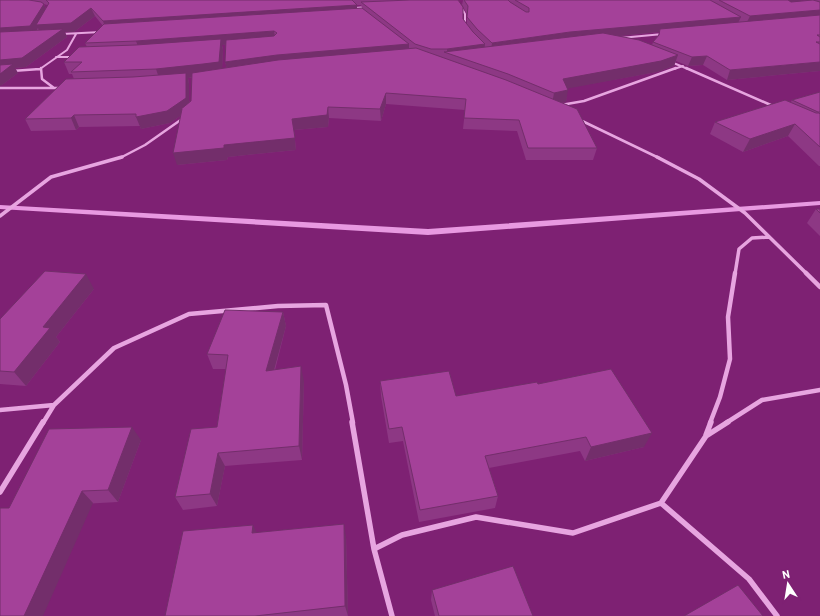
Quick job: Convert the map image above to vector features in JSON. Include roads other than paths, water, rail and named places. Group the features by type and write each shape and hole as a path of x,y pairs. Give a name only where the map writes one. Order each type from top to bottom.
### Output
{"street":[{"path":"352,4 360,12"},
{"path":"458,4 465,14 464,26 468,30"},
{"path":"355,8 370,7"},
{"path":"56,35 107,31"},
{"path":"4,71 40,69 67,50 76,34"},
{"path":"616,38 670,34"},
{"path":"56,57 78,57"},
{"path":"670,61 775,107"},
{"path":"559,106 584,101 683,66"},
{"path":"40,69 42,79 54,88"},
{"path":"0,88 70,88"},
{"path":"0,216 51,177 119,159 145,145 186,116"},
{"path":"572,116 700,179 745,212 820,287"},
{"path":"374,549 402,535 476,517 573,533 661,503 706,436 720,397 730,359 728,317 739,249 752,238 769,237"},
{"path":"0,492 54,405 114,348 189,314 278,306 326,305 346,385 374,549 392,616"},
{"path":"706,436 762,400 820,390"},
{"path":"0,410 54,405"},
{"path":"661,503 749,579 777,616"}],"waterway":[{"path":"0,207 428,232 820,203"}]}
